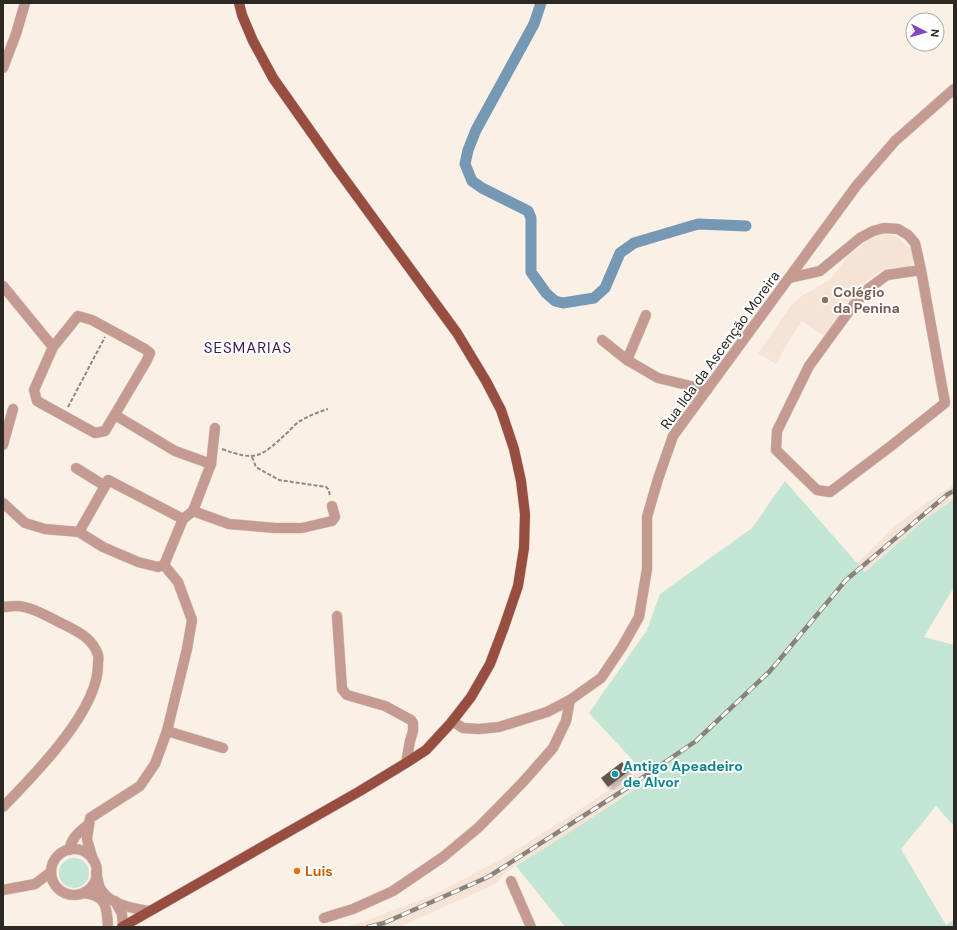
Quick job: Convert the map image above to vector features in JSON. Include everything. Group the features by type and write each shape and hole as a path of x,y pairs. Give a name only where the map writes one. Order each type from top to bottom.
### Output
{"main road":[{"path":"122,927 426,750 471,697 490,664 518,586 524,548 525,514 521,481 514,449 501,410 486,381 456,333 273,78 253,41 242,15 239,3"}],"street":[{"path":"3,68 16,34 25,3"},
{"name":"Rua Ilda da Ascenção Moreira","path":"452,721 463,728 479,729 499,727 547,712 570,700 601,678 622,647 639,617 647,569 647,517 673,436 857,185 895,141 954,89"},
{"path":"789,278 820,271 860,238 873,231 884,228 898,229 908,235 915,243 921,270 945,403 830,492 817,490 776,450 777,431 809,366 852,307 868,289 887,276 921,270"},
{"path":"3,286 53,347"},
{"path":"78,316 92,320 110,329 150,353 105,431 95,433 37,401 34,390 53,347 78,316"},
{"path":"627,360 646,316"},
{"path":"602,340 627,360 658,378 707,390"},
{"path":"3,445 13,409"},
{"path":"115,415 175,452 211,464"},
{"path":"164,566 183,519 193,511 211,464 215,428"},
{"path":"76,468 108,480 183,519"},
{"path":"79,532 108,480"},
{"path":"3,503 25,523 45,529 79,532 103,547 138,562 158,567 164,566"},
{"path":"193,511 229,524 276,528 302,528 332,522 335,517 332,506"},
{"path":"149,911 130,908 115,901 101,889 86,839 90,818 140,786 155,764 166,731 187,649 192,620 178,582 164,566"},
{"path":"3,607 16,605 28,608 83,633 91,641 98,655 96,684 64,740 36,773 3,807"},
{"path":"337,616 342,689 347,695 385,706 411,720 413,723 413,731 406,763"},
{"path":"324,918 353,909 393,891 443,857 479,827 523,782 553,748 566,721 570,700"},
{"path":"166,731 223,748"},
{"path":"69,850 71,841 77,833 90,824"},
{"path":"66,893 56,886 51,872 54,860 59,855 69,850 77,849 84,851 93,860"},
{"path":"35,884 51,872"},
{"path":"83,893 92,885 96,873"},
{"path":"511,881 531,927"},
{"path":"3,890 35,884 54,887 66,893 96,895 102,899 106,908 108,927"},
{"path":"115,901 122,914 122,927"},
{"path":"106,908 110,910 122,927"}],"path":[{"path":"63,415 110,329"},
{"path":"213,446 241,456 252,457 264,453 301,420 328,409"},
{"path":"252,457 256,467 280,480 326,487 329,490 332,506"}],"shaded area":[{"name":"Colégio da Penina","path":"884,234 899,238 911,250 914,258 910,266 905,268 884,270 874,275 865,283 825,337 802,321 776,364 758,353 793,303 803,295 830,280 849,255 869,239 877,235"},
{"path":"954,485 954,499 923,521 871,566 650,779 558,841 507,871 495,884 399,927 343,927 363,922 433,895 500,860 630,776 680,739 896,525"}],"green space":[{"path":"785,481 865,572 923,521 954,499 954,587 924,637 954,645 954,826 936,806 901,849 946,925 954,919 954,927 565,927 516,866 650,779 589,713 647,630 660,594 752,528"},
{"path":"74,858 85,862 89,873 85,884 74,888 63,884 59,873 63,862"}],"building":[{"name":"Antigo Apeadeiro de Alvor","path":"622,762 629,771 608,787 601,778"}],"waterway":[{"path":"541,3 534,24 476,130 468,150 465,164 472,181 482,188 528,211 531,218 531,272 546,293 555,301 563,303 594,298 605,288 620,253 634,243 698,224 746,226"}],"railway":[{"path":"368,927 384,923 488,877 627,788 696,741 770,671 846,580 948,494 954,491"}],"place":[{"name":"Colégio da Penina","path":"825,300"},
{"name":"Antigo Apeadeiro de Alvor","path":"615,774"},
{"name":"Luis","path":"297,871"}],"district":[{"name":"SESMARIAS","path":"248,348"}]}
